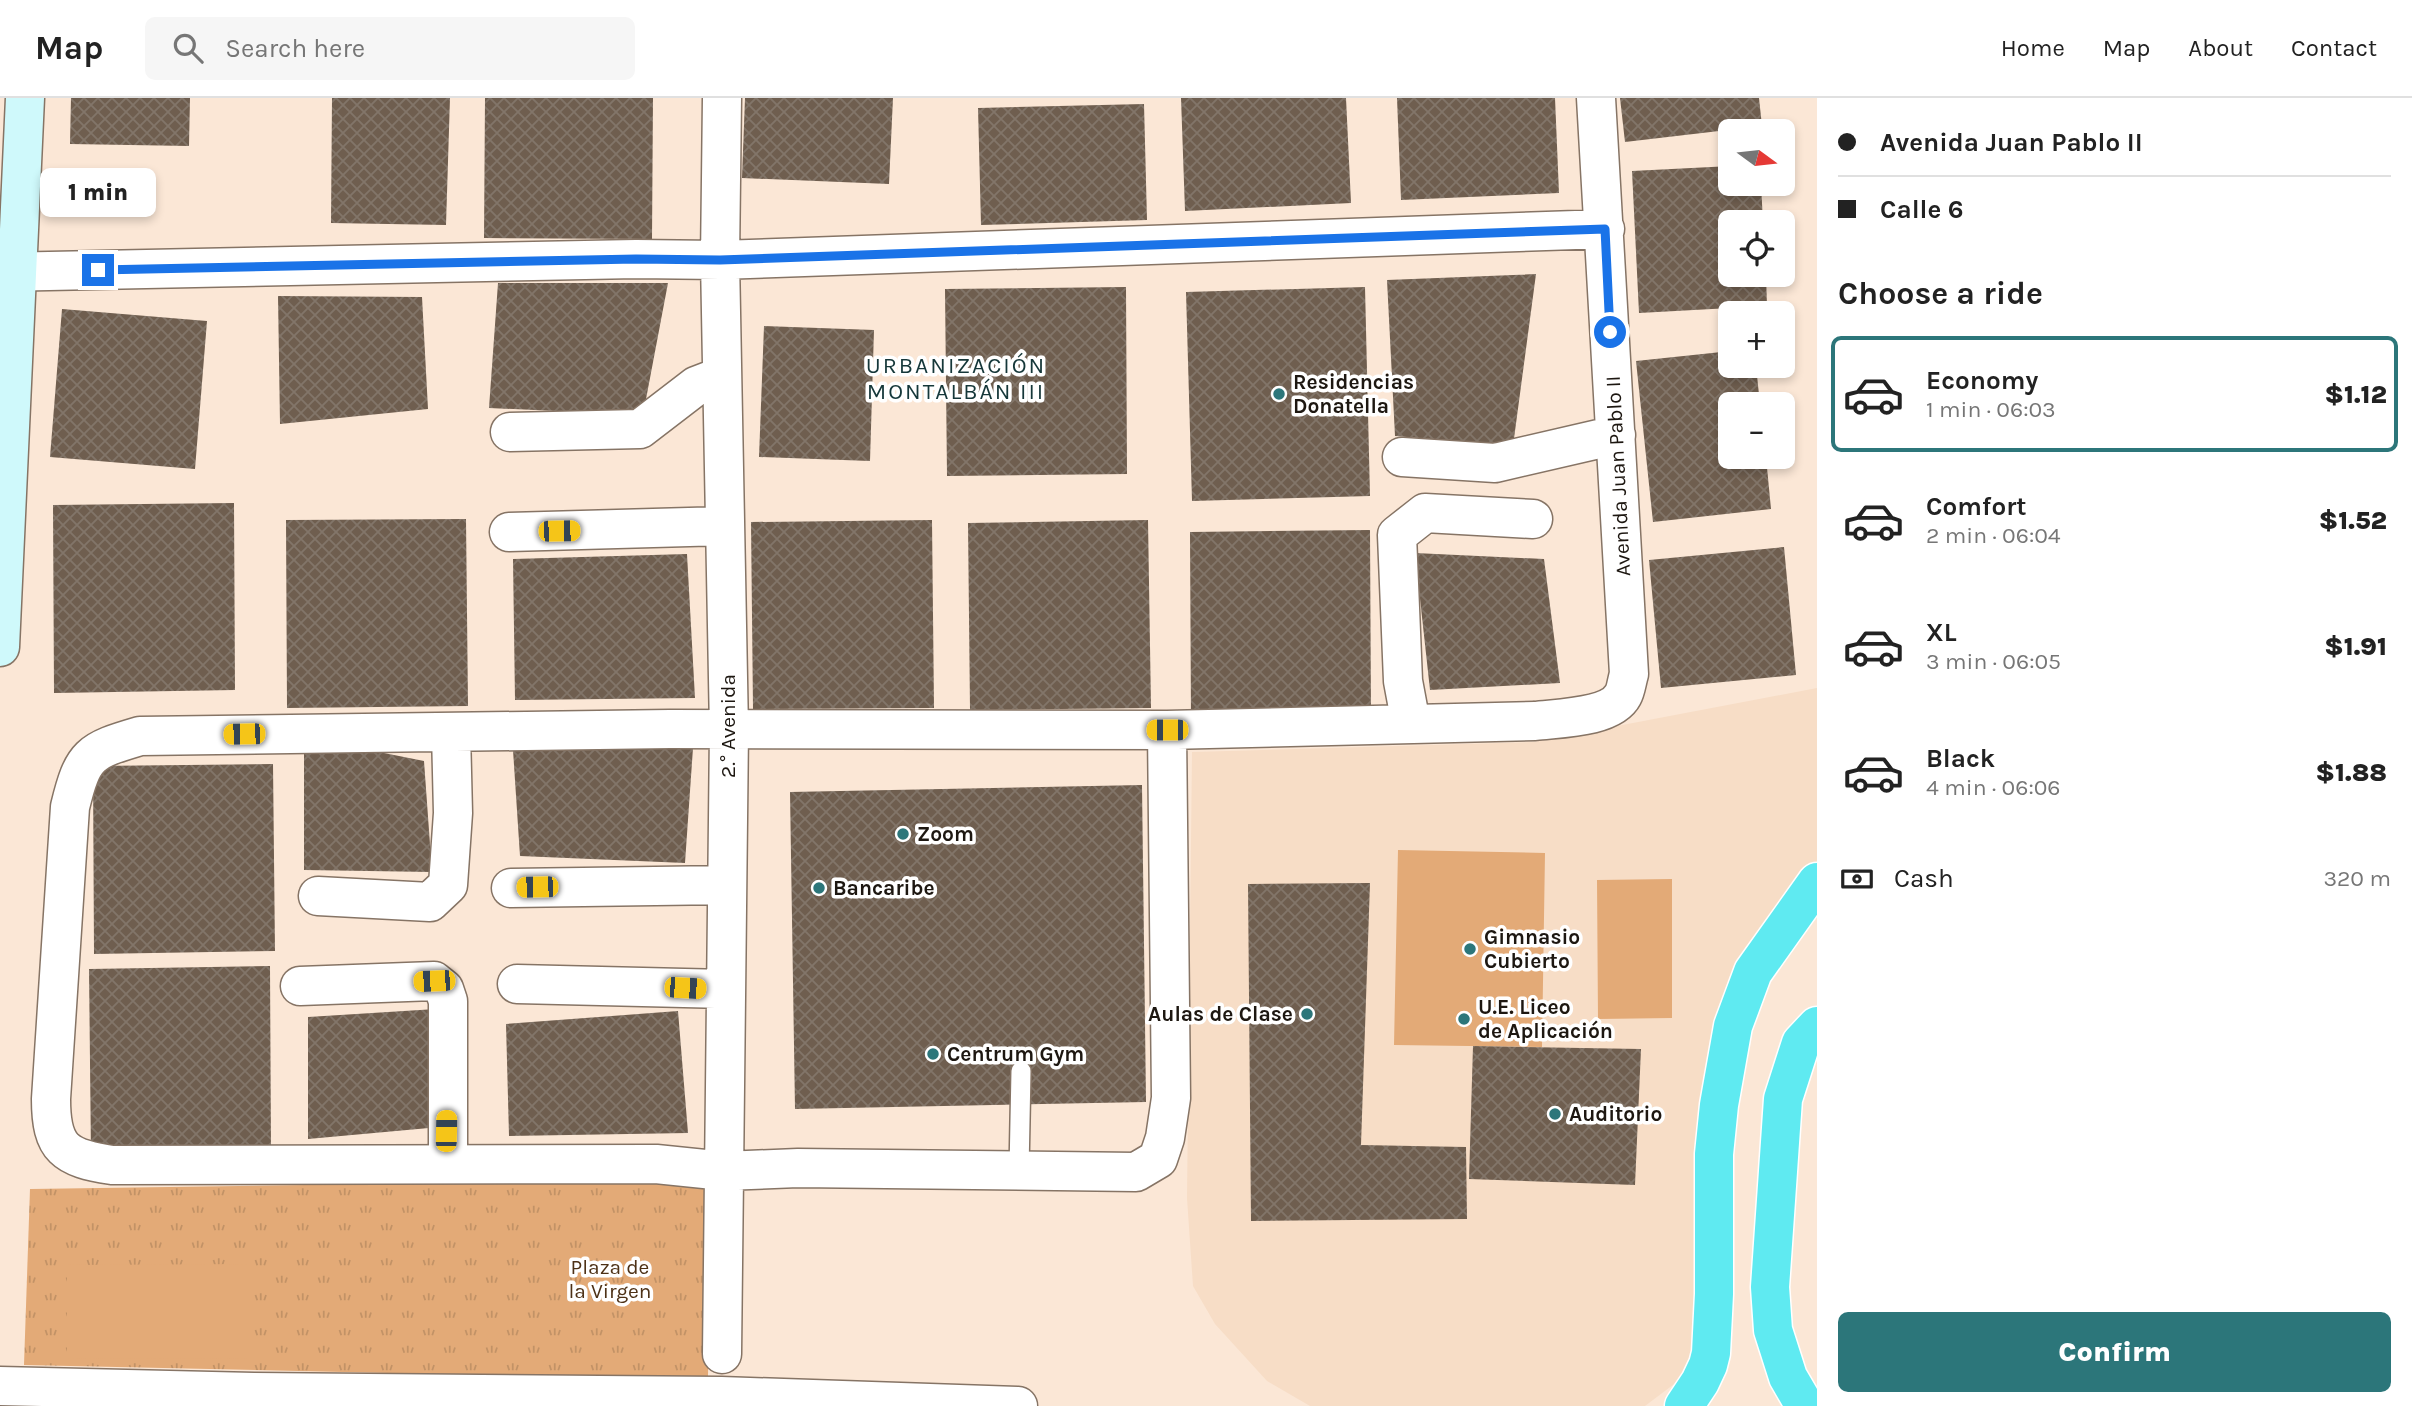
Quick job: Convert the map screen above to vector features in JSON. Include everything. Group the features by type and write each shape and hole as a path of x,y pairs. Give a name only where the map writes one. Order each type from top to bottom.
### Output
{"highway":[{"path":"1684,1406 1700,1382 1711,1353 1714,1294 1714,1154 1732,1026 1753,972 1817,882"},
{"path":"1805,1406 1788,1377 1773,1330 1770,1287 1783,1099 1801,1043 1817,1026"}],"main road":[{"path":"0,647 8,272 25,98"}],"street":[{"name":"2.° Avenida","path":"722,98 720,260 729,730 722,1354"},
{"name":"Avenida Juan Pablo II","path":"1411,724 1535,721 1578,716 1611,708 1623,696 1629,674 1596,98"},
{"path":"8,272 636,259 720,260 1605,229"},
{"path":"510,432 640,429 696,386 722,376"},
{"path":"1402,457 1495,463 1616,435"},
{"path":"1167,730 1171,1098 1165,1138 1158,1159 1136,1172 798,1168 724,1171 656,1164 112,1165 87,1161 57,1142 51,1122 51,1099 70,807 83,766 101,747 140,736 729,730 1167,730 1411,724 1404,681 1396,535 1424,513 1534,519"},
{"path":"509,532 725,526"},
{"path":"318,896 430,902 448,885 453,813 451,732"},
{"path":"511,888 727,885"},
{"path":"300,986 434,981 444,989 448,1002 448,1164"},
{"path":"517,984 726,989"},
{"path":"0,1386 254,1392 721,1395 1018,1406"}],"lane":[{"path":"1019,1170 1021,1071"}],"shaded area":[{"name":"U.E. Liceo de Aplicación","path":"1817,688 1817,882 1753,972 1694,1369 1645,1406 1310,1406 1267,1381 1215,1324 1193,1286 1187,1198 1192,752 1533,742"}],"green space":[{"name":"Gimnasio Cubierto","path":"1398,850 1545,853 1542,1047 1394,1045"},
{"path":"1672,879 1672,1018 1598,1019 1597,880"},
{"name":"Plaza de la Virgen","path":"709,1179 708,1380 24,1365 30,1189"},
{"path":"248,1264 248,1358 67,1359 67,1265"}],"building":[{"path":"71,98 190,98 189,146 70,144"},
{"path":"332,98 450,98 446,225 331,223"},
{"path":"485,98 653,98 652,239 484,238"},
{"path":"745,98 893,98 889,184 742,178"},
{"path":"1181,98 1346,98 1351,203 1185,211"},
{"path":"1397,98 1555,98 1559,193 1401,200"},
{"path":"1620,98 1759,98 1761,119 1718,119 1718,131 1625,142"},
{"path":"1144,104 1147,220 981,225 978,108"},
{"path":"1718,167 1718,196 1762,196 1762,210 1718,210 1718,287 1766,287 1767,301 1718,301 1718,309 1639,313 1632,171"},
{"path":"1536,274 1513,446 1395,436 1387,280"},
{"path":"498,283 668,283 643,415 489,408"},
{"path":"1126,287 1127,474 947,476 945,289"},
{"name":"Residencias Donatella","path":"1365,287 1370,496 1192,501 1186,292"},
{"path":"278,296 422,297 428,409 280,424"},
{"path":"62,309 207,321 195,469 50,457"},
{"path":"764,326 874,330 870,461 759,457"},
{"path":"1718,352 1718,378 1757,378 1759,392 1718,392 1718,469 1767,469 1771,509 1653,522 1636,361"},
{"path":"234,503 235,690 54,693 53,505"},
{"path":"466,519 468,706 287,708 286,520"},
{"path":"932,520 934,708 753,709 751,522"},
{"path":"1148,520 1151,708 970,710 968,523"},
{"path":"1370,530 1371,718 1191,720 1190,532"},
{"path":"1784,547 1796,675 1661,688 1649,560"},
{"path":"1415,553 1544,559 1560,683 1430,690"},
{"path":"687,554 695,698 515,700 513,559"},
{"path":"304,737 424,761 432,872 304,870"},
{"path":"693,748 685,863 520,856 513,750"},
{"path":"273,764 275,951 94,954 93,766"},
{"path":"1142,785 1146,1102 795,1109 790,792"},
{"name":"Aulas de Clase","path":"1370,883 1361,1145 1466,1147 1467,1219 1251,1221 1248,884"},
{"path":"270,966 271,1154 91,1156 89,969"},
{"path":"436,1009 429,1128 308,1139 308,1017"},
{"path":"678,1011 688,1133 509,1136 506,1024"},
{"name":"Auditorio","path":"1473,1046 1641,1049 1635,1185 1469,1179"}],"place":[{"name":"Residencias Donatella","path":"1279,394"},
{"name":"Zoom","path":"903,834"},
{"name":"Bancaribe","path":"819,888"},
{"name":"Gimnasio Cubierto","path":"1470,949"},
{"name":"Aulas de Clase","path":"1307,1014"},
{"name":"U.E. Liceo de Aplicación","path":"1464,1019"},
{"name":"Centrum Gym","path":"933,1054"},
{"name":"Auditorio","path":"1555,1114"}],"district":[{"name":"URBANIZACIÓN MONTALBÁN III","path":"956,378"}],"route":[{"path":"98,270 636,259 720,260 1605,229 1610,332"}]}
